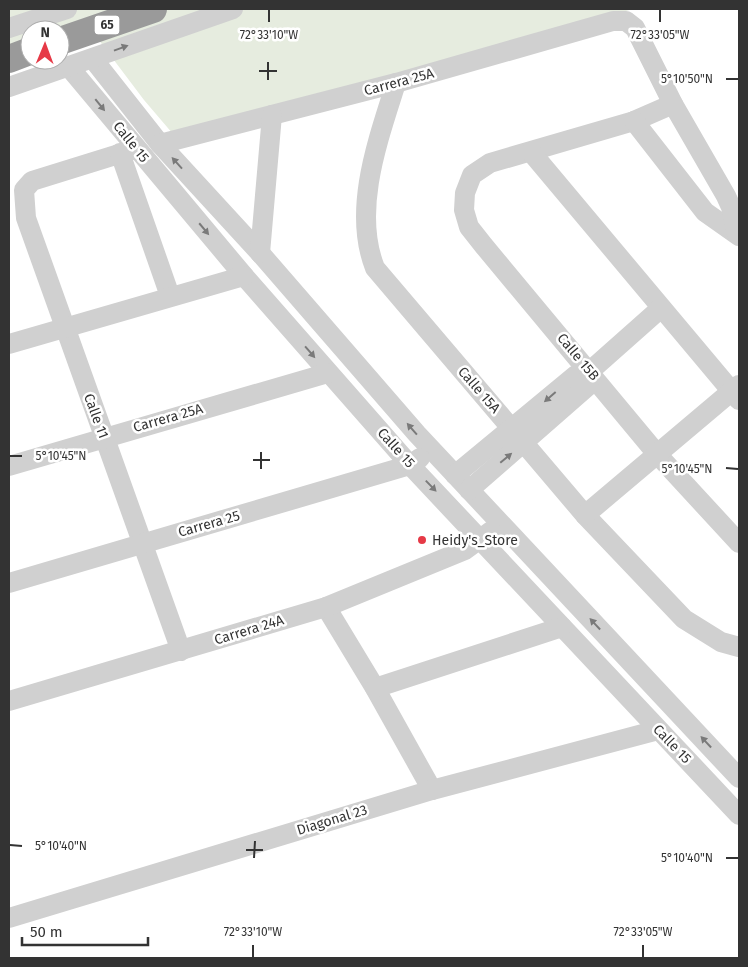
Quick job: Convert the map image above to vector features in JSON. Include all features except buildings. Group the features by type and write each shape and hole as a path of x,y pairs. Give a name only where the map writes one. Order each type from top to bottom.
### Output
{"highway":[{"name":"65","path":"70,38 153,9"}],"street":[{"path":"9,28 67,9"},
{"name":"65","path":"70,67 233,9"},
{"name":"Carrera 25A","path":"160,144 396,83 613,21 626,21 635,28 673,104"},
{"name":"Calle 15","path":"92,59 160,144 260,253 432,451 739,778"},
{"name":"Calle 15","path":"70,68 128,151 244,276 410,465 739,814"},
{"name":"65","path":"9,87 60,70"},
{"name":"Calle 15A","path":"396,83 372,173 366,217 368,249 375,268 585,515 684,619 730,644"},
{"path":"585,515 657,454 736,392 661,308 531,152 634,120 673,104 731,208 738,234"},
{"path":"260,253 272,115"},
{"path":"634,120 705,212 738,234"},
{"path":"128,151 170,296"},
{"name":"Calle 11","path":"128,151 32,181 24,190 17,221 64,328 182,651"},
{"name":"Calle 15B","path":"531,152 490,163 472,175 465,193 464,210 469,227 657,454 739,543"},
{"path":"9,344 244,276"},
{"path":"265,300 288,286"},
{"path":"462,482 518,436 576,375 590,371 661,308"},
{"name":"Carrera 25A","path":"9,466 103,436 328,373"},
{"name":"Carrera 25","path":"9,583 410,465 432,451"},
{"name":"Carrera 24A","path":"9,701 326,607 465,550 482,540 500,523"},
{"path":"326,607 375,688 432,790"},
{"path":"375,688 562,627"},
{"name":"Diagonal 23","path":"9,918 432,790 658,730"}],"shaded area":[{"path":"9,9 633,9 395,76 173,134 144,100 92,31 70,31 70,20 20,20 20,55 9,59"}],"place":[{"name":"Heidy's_Store","path":"422,540"}]}
